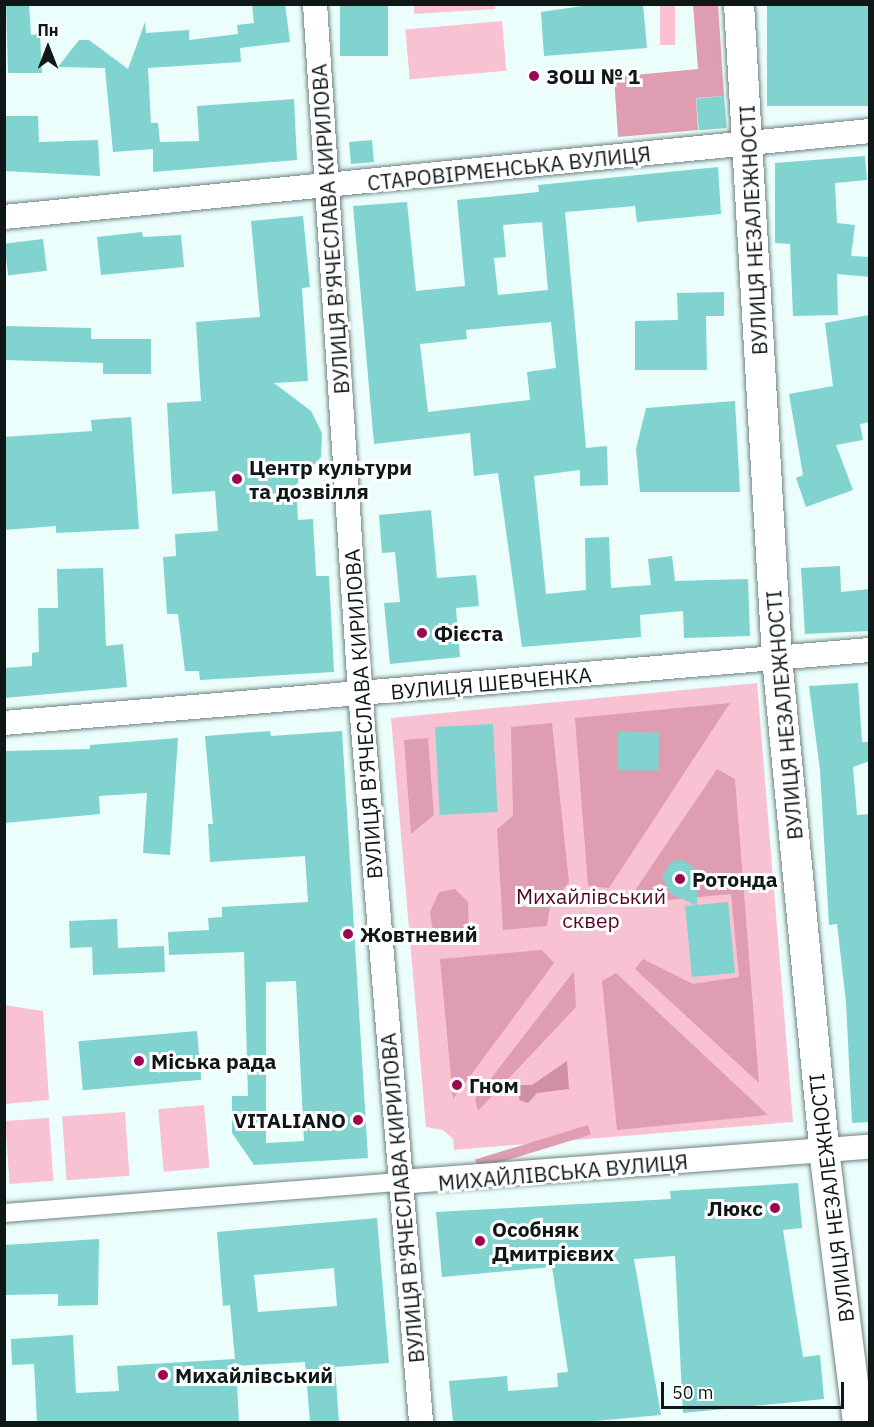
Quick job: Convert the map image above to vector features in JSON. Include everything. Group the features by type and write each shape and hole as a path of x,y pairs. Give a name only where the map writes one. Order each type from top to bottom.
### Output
{"street":[{"name":"ВУЛИЦЯ В'ЯЧЕСЛАВА КИРИЛОВА","path":"315,4 360,692 421,1422"},
{"name":"ВУЛИЦЯ НЕЗАЛЕЖНОСТІ","path":"739,4 777,658 824,1150 857,1422"},
{"name":"СТАРОВІРМЕНСЬКА ВУЛИЦЯ","path":"4,217 327,183 870,131"},
{"name":"ВУЛИЦЯ ШЕВЧЕНКА","path":"4,723 870,650"},
{"name":"МИХАЙЛІВСЬКА ВУЛИЦЯ","path":"4,1213 870,1147"},
{"path":"857,1422 870,1421"}],"green space":[{"path":"414,5 495,5 495,9 414,14"},
{"path":"660,5 675,5 675,45 660,45"},
{"path":"502,21 506,71 410,79 405,29"},
{"name":"Михайлівський сквер","path":"757,683 793,1122 454,1150 453,1139 443,1130 426,1127 391,718"},
{"path":"4,1005 43,1011 49,1100 5,1104"},
{"path":"204,1105 209,1168 164,1172 158,1109"},
{"path":"125,1112 129,1176 67,1180 62,1116"},
{"path":"49,1118 53,1181 10,1184 5,1121"}],"shaded area":[{"path":"693,5 718,5 724,96 696,98 698,130 618,137 614,77 698,69"},
{"path":"730,703 609,888 588,886 575,718"},
{"path":"552,723 569,882 550,906 547,926 503,930 497,829 513,816 511,727"},
{"path":"428,738 434,815 411,834 404,740"},
{"path":"717,769 735,779 759,1083 635,969 643,959 693,984 739,977 731,894 638,903 636,889"},
{"path":"455,889 468,902 469,936 434,937 430,912 439,892"},
{"path":"542,950 554,963 453,1099 440,959"},
{"path":"574,971 576,1007 478,1111 475,1099"},
{"path":"616,973 768,1115 617,1130 602,981"},
{"path":"567,1061 569,1089 537,1093 528,1103 519,1100 520,1085 532,1085"},
{"path":"588,1125 591,1135 478,1169 475,1159"}],"building":[{"path":"6,4 29,4 31,35 40,34 42,73 8,73"},
{"path":"252,4 285,4 290,42 240,48 241,62 148,68 151,123 158,123 160,142 199,141 197,106 294,99 297,160 153,172 153,149 113,152 105,68 58,67 79,40 89,40 128,69 145,22 146,33 189,30 189,40 238,34 237,25 254,23"},
{"path":"340,4 388,4 388,56 340,56"},
{"path":"596,4 643,4 647,48 544,56 541,12"},
{"path":"767,4 870,4 870,106 767,106"},
{"path":"724,96 727,128 699,130 696,98"},
{"path":"4,116 38,116 39,142 98,140 100,176 4,171"},
{"path":"372,140 374,162 351,164 349,142"},
{"path":"865,156 867,180 835,183 837,223 855,225 851,256 870,257 870,277 837,274 838,315 793,316 790,244 775,243 775,163"},
{"path":"718,167 721,214 637,222 635,206 565,212 586,448 607,446 608,485 580,486 580,470 534,476 546,594 586,590 585,538 609,537 611,588 651,585 648,559 672,556 675,581 748,579 750,636 684,638 683,611 640,615 641,637 522,647 498,473 474,476 470,433 374,444 353,206 407,202 416,291 465,286 457,200 539,192 538,185","holes":["542,222 548,290 498,295 494,258 506,257 503,225","551,322 556,368 527,372 530,400 428,412 420,344 467,339 466,330"]},
{"path":"303,216 310,287 302,288 308,381 274,383 311,411 322,433 321,457 296,485 298,520 313,519 316,576 329,576 334,672 200,680 199,671 185,671 178,614 167,614 163,557 176,556 175,534 218,531 215,491 172,494 167,403 201,401 196,322 260,317 251,221"},
{"path":"142,232 143,237 181,235 184,267 101,275 97,237"},
{"path":"43,239 47,271 8,276 4,244"},
{"path":"724,292 724,316 706,316 707,370 635,370 635,321 678,320 677,293"},
{"path":"869,315 870,422 860,424 863,440 836,445 853,490 806,507 796,478 803,475 789,394 833,386 825,323"},
{"path":"4,326 91,328 91,339 151,339 151,374 103,374 103,363 4,360"},
{"path":"735,401 740,492 640,492 636,449 646,408"},
{"path":"131,417 139,529 56,533 56,526 4,530 4,437 92,431 91,420"},
{"name":"Фієста","path":"431,510 437,578 476,575 479,606 456,608 460,657 390,664 384,603 400,602 395,552 382,553 379,515"},
{"path":"840,566 841,592 870,589 870,631 805,634 801,568"},
{"path":"103,568 106,646 123,644 127,687 4,698 4,668 32,666 32,653 39,652 38,608 58,608 57,569"},
{"path":"858,683 862,742 870,742 870,761 853,767 857,815 870,814 870,1122 852,1123 846,1002 837,924 829,925 820,770 809,686"},
{"path":"493,724 498,812 440,815 435,727"},
{"path":"270,731 271,736 342,731 368,1158 254,1165 232,1133 232,1096 248,1096 244,952 169,955 168,932 209,930 208,918 222,917 222,907 308,902 305,856 210,862 208,824 213,824 205,736","holes":["296,981 304,1141 266,1143 266,982"]},
{"path":"618,732 659,733 658,771 617,770"},
{"path":"178,738 170,855 143,853 147,793 99,796 100,814 4,823 4,751 90,749 90,745"},
{"path":"683,860 697,870 697,905 728,902 735,973 692,977 685,906 695,905 670,893 662,877 671,862"},
{"path":"117,919 118,948 164,946 165,972 93,975 92,947 70,948 69,921"},
{"name":"Міська рада","path":"197,1031 201,1080 83,1090 78,1041"},
{"path":"798,1183 802,1228 783,1230 803,1357 820,1355 824,1399 683,1413 675,1256 634,1259 661,1415 584,1422 453,1422 449,1381 507,1376 508,1391 558,1387 557,1373 568,1372 552,1267 442,1277 436,1212 671,1199 670,1191"},
{"path":"377,1218 389,1363 335,1367 339,1422 310,1422 305,1362 236,1366 239,1422 37,1422 34,1364 12,1365 11,1339 73,1335 76,1393 119,1391 117,1366 235,1359 230,1305 223,1306 217,1232","holes":["334,1268 337,1306 258,1312 254,1275"]},
{"path":"99,1239 98,1305 58,1306 58,1294 4,1295 4,1245"}],"place":[{"name":"ЗОШ № 1","path":"534,76"},
{"name":"Центр культури та дозвілля","path":"237,479"},
{"name":"Фієста","path":"422,633"},
{"name":"Ротонда","path":"680,879"},
{"name":"Жовтневий","path":"348,934"},
{"name":"Міська рада","path":"139,1061"},
{"name":"Гном","path":"457,1085"},
{"name":"VITALIANO","path":"358,1120"},
{"name":"Люкс","path":"775,1208"},
{"name":"Особняк Дмитрієвих","path":"480,1241"},
{"name":"Михайлівський","path":"163,1375"}]}
